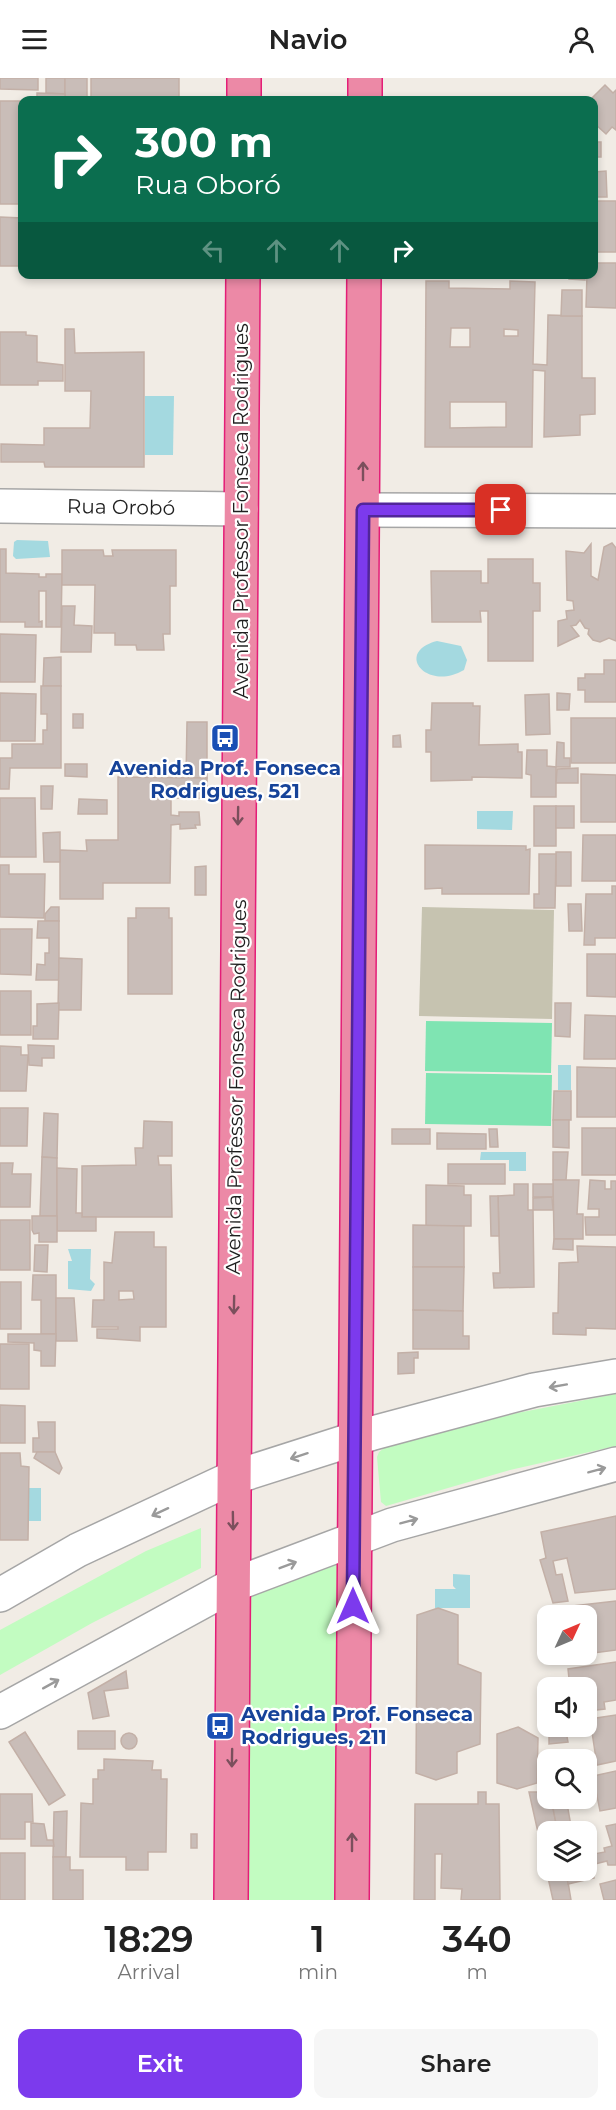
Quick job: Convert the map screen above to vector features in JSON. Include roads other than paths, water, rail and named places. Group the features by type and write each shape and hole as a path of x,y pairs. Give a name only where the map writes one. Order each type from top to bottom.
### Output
{"highway":[{"path":"244,78 244,96"},
{"path":"365,78 365,96"},
{"name":"Avenida Professor Fonseca Rodrigues","path":"231,1900 232,1478 243,279"},
{"path":"352,1900 364,279"}],"street":[{"name":"Rua Orobó","path":"0,506 241,509"},
{"path":"363,510 616,511"},
{"path":"0,1595 78,1550 232,1478 354,1438 534,1390 616,1376"},
{"path":"0,1712 233,1585 392,1525 616,1464"}],"water":[{"path":"145,396 174,396 173,455 145,455"},
{"path":"17,540 48,541 50,557 16,559 13,556 14,542"},
{"path":"437,641 461,646 467,660 464,670 450,676 438,676 420,668 417,661 418,653 424,646"},
{"path":"477,811 513,811 512,830 477,829"},
{"path":"558,1065 571,1065 571,1090 558,1090"},
{"path":"481,1152 526,1152 526,1171 509,1171 509,1160 480,1160"},
{"path":"68,1249 91,1249 90,1279 95,1284 91,1291 68,1289 68,1261 72,1261"},
{"path":"29,1488 41,1488 41,1521 28,1521"},
{"path":"453,1574 470,1575 470,1608 435,1608 435,1589 456,1589 453,1586"}],"place":[{"name":"Avenida Prof. Fonseca Rodrigues, 521","path":"225,738"},
{"name":"Avenida Prof. Fonseca Rodrigues, 211","path":"220,1726"}]}
